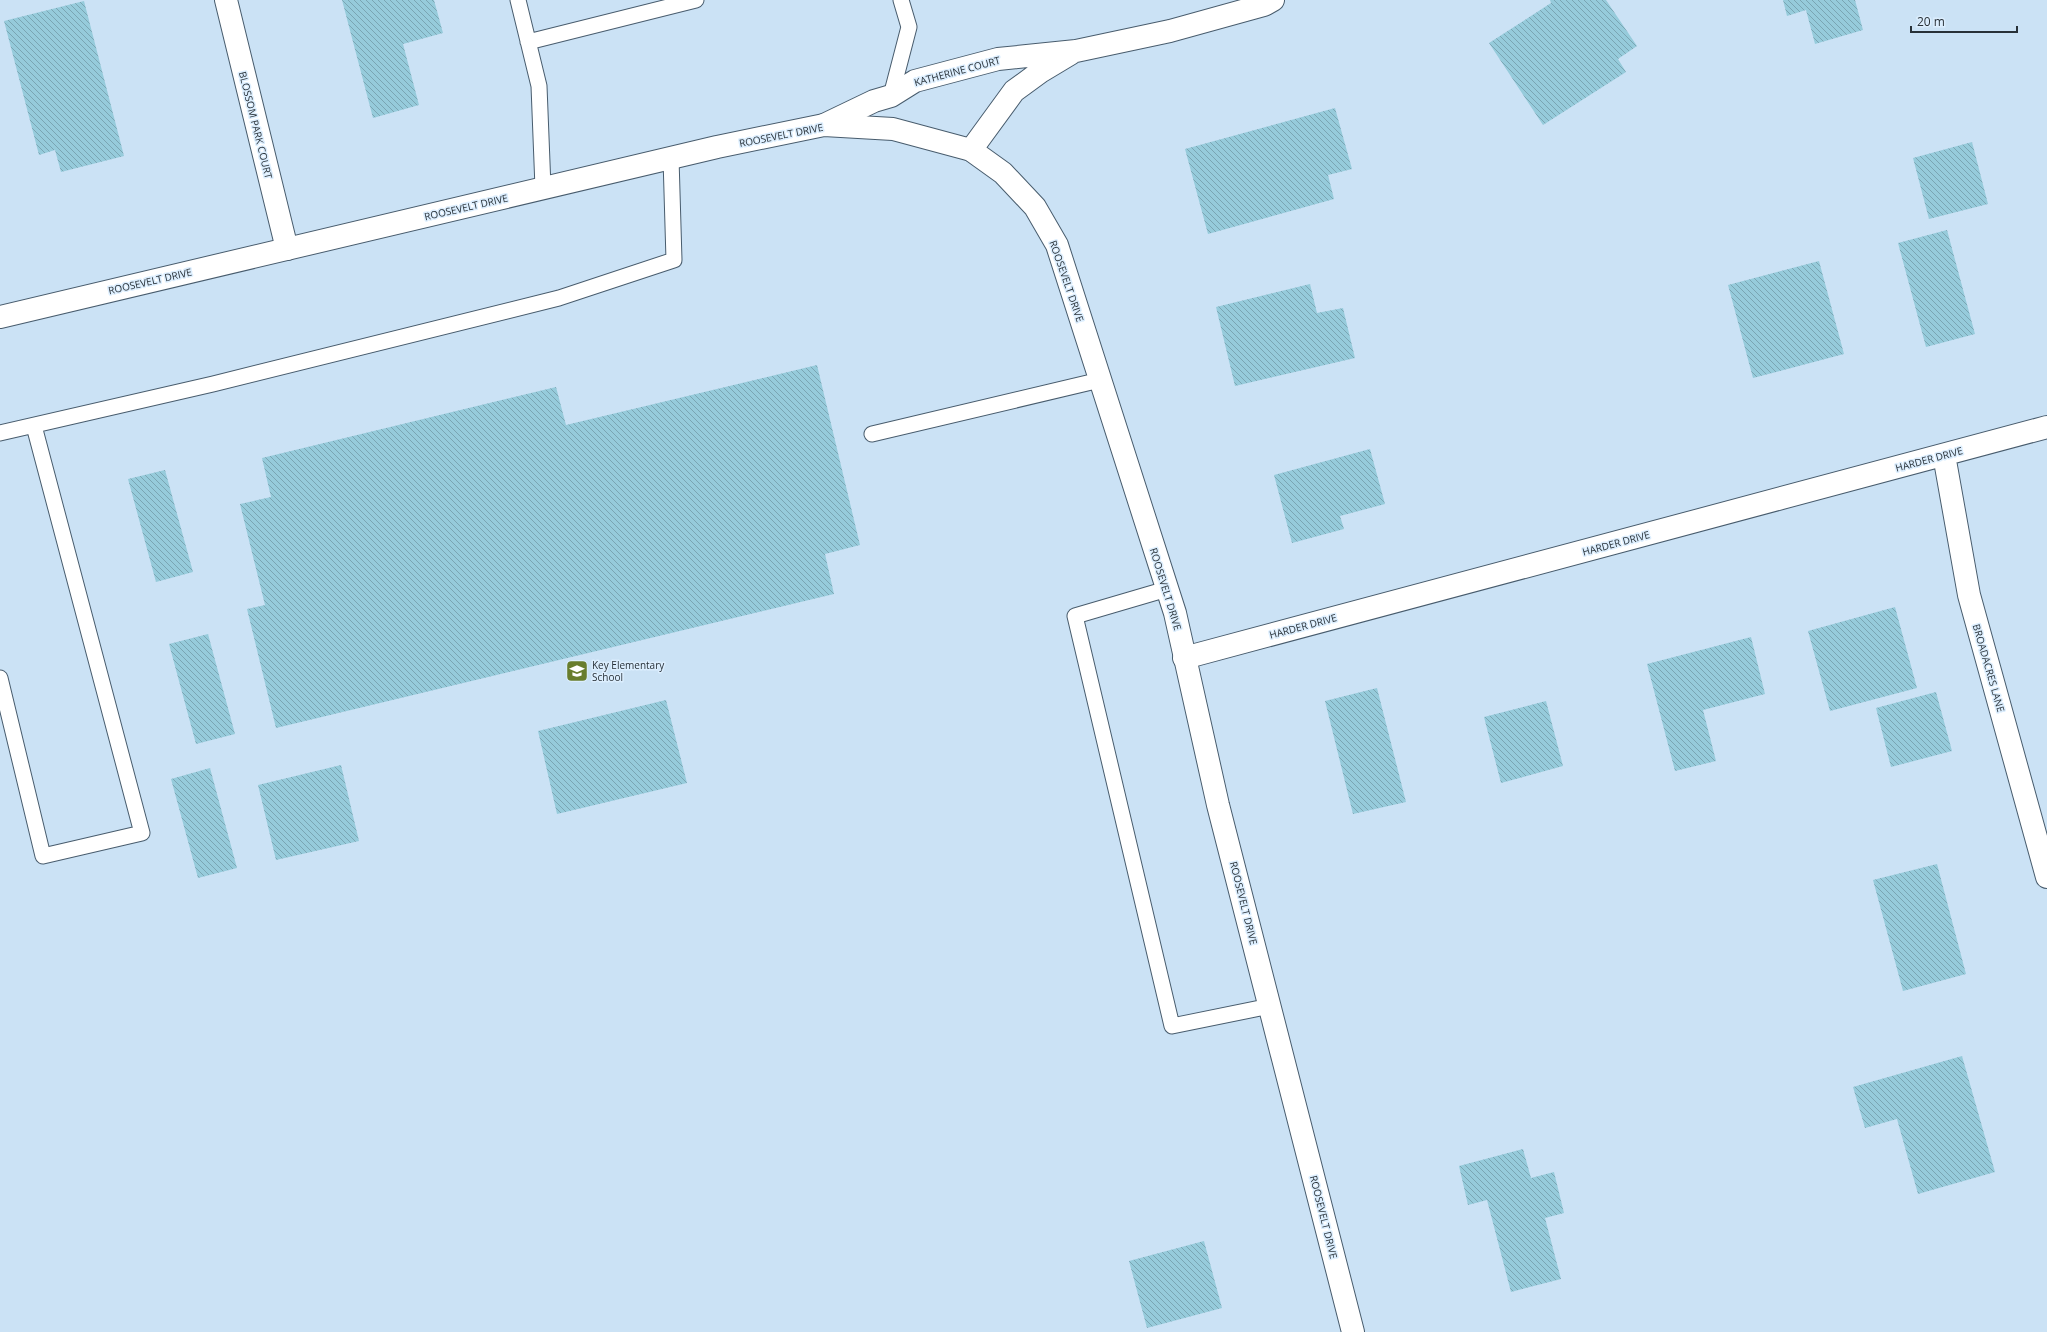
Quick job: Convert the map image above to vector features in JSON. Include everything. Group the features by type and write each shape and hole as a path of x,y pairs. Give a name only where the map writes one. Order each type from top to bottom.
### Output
{"street":[{"name":"BLOSSOM PARK COURT","path":"226,0 287,249"},
{"name":"KATHERINE COURT","path":"824,125 874,101 891,96 915,81 998,59 1076,50 1170,31 1264,5 1273,0"},
{"name":"KATHERINE COURT","path":"971,150 1014,91 1040,72 1076,50"},
{"name":"ROOSEVELT DRIVE","path":"0,317 671,158 824,125 893,129 971,150 1003,173 1035,207 1057,245 1175,613 1218,805 1353,1332"},
{"name":"HARDER DRIVE","path":"1184,658 2047,427"},
{"name":"BROADACRES LANE","path":"1944,455 1969,595 2047,877"}],"lane":[{"path":"518,0 539,86 543,188"},
{"path":"528,42 696,0"},
{"path":"891,96 909,27 901,0"},
{"path":"0,434 219,382 559,298 674,260 671,158"},
{"path":"872,434 1100,380"},
{"path":"0,678 43,856 142,833 34,426"},
{"path":"1167,589 1075,616 1172,1026 1270,1006"}],"building":[{"path":"342,0 434,0 443,33 403,44 419,105 373,118"},
{"path":"1550,0 1606,0 1637,46 1618,59 1626,72 1543,125 1489,43 1551,3"},
{"path":"1783,0 1855,0 1863,30 1815,44 1806,10 1787,16"},
{"path":"84,1 124,156 61,172 55,150 39,155 4,21"},
{"path":"1335,108 1352,169 1328,175 1334,199 1208,234 1185,149"},
{"path":"1972,142 1988,204 1929,219 1913,158"},
{"path":"1947,230 1975,334 1926,347 1898,243"},
{"path":"1819,261 1844,354 1753,378 1728,285"},
{"path":"1310,284 1317,313 1343,308 1355,358 1235,386 1216,307"},
{"path":"817,365 860,545 825,554 834,594 276,728 247,609 265,605 240,504 271,497 262,458 556,387 566,425"},
{"path":"1370,449 1385,504 1340,516 1344,529 1292,543 1274,475"},
{"path":"165,470 193,572 156,582 128,479"},
{"path":"1895,607 1917,688 1830,711 1808,631"},
{"path":"208,634 235,734 196,744 169,644"},
{"path":"1751,637 1765,694 1703,710 1716,761 1675,771 1647,664"},
{"path":"1377,688 1406,802 1353,814 1325,701"},
{"path":"1936,692 1952,751 1891,767 1876,708"},
{"path":"666,700 687,783 557,814 538,731"},
{"path":"1546,701 1563,766 1501,783 1484,717"},
{"path":"341,765 359,841 276,860 258,785"},
{"path":"210,768 237,868 198,878 171,779"},
{"path":"1937,864 1966,974 1903,991 1873,880"},
{"path":"1962,1056 1995,1172 1918,1194 1897,1119 1865,1128 1853,1087"},
{"path":"1523,1149 1531,1178 1554,1172 1564,1213 1545,1218 1561,1279 1511,1292 1487,1200 1468,1205 1459,1166"},
{"path":"1204,1241 1222,1308 1147,1328 1129,1261"}],"place":[{"name":"Key Elementary School","path":"577,671"}]}
